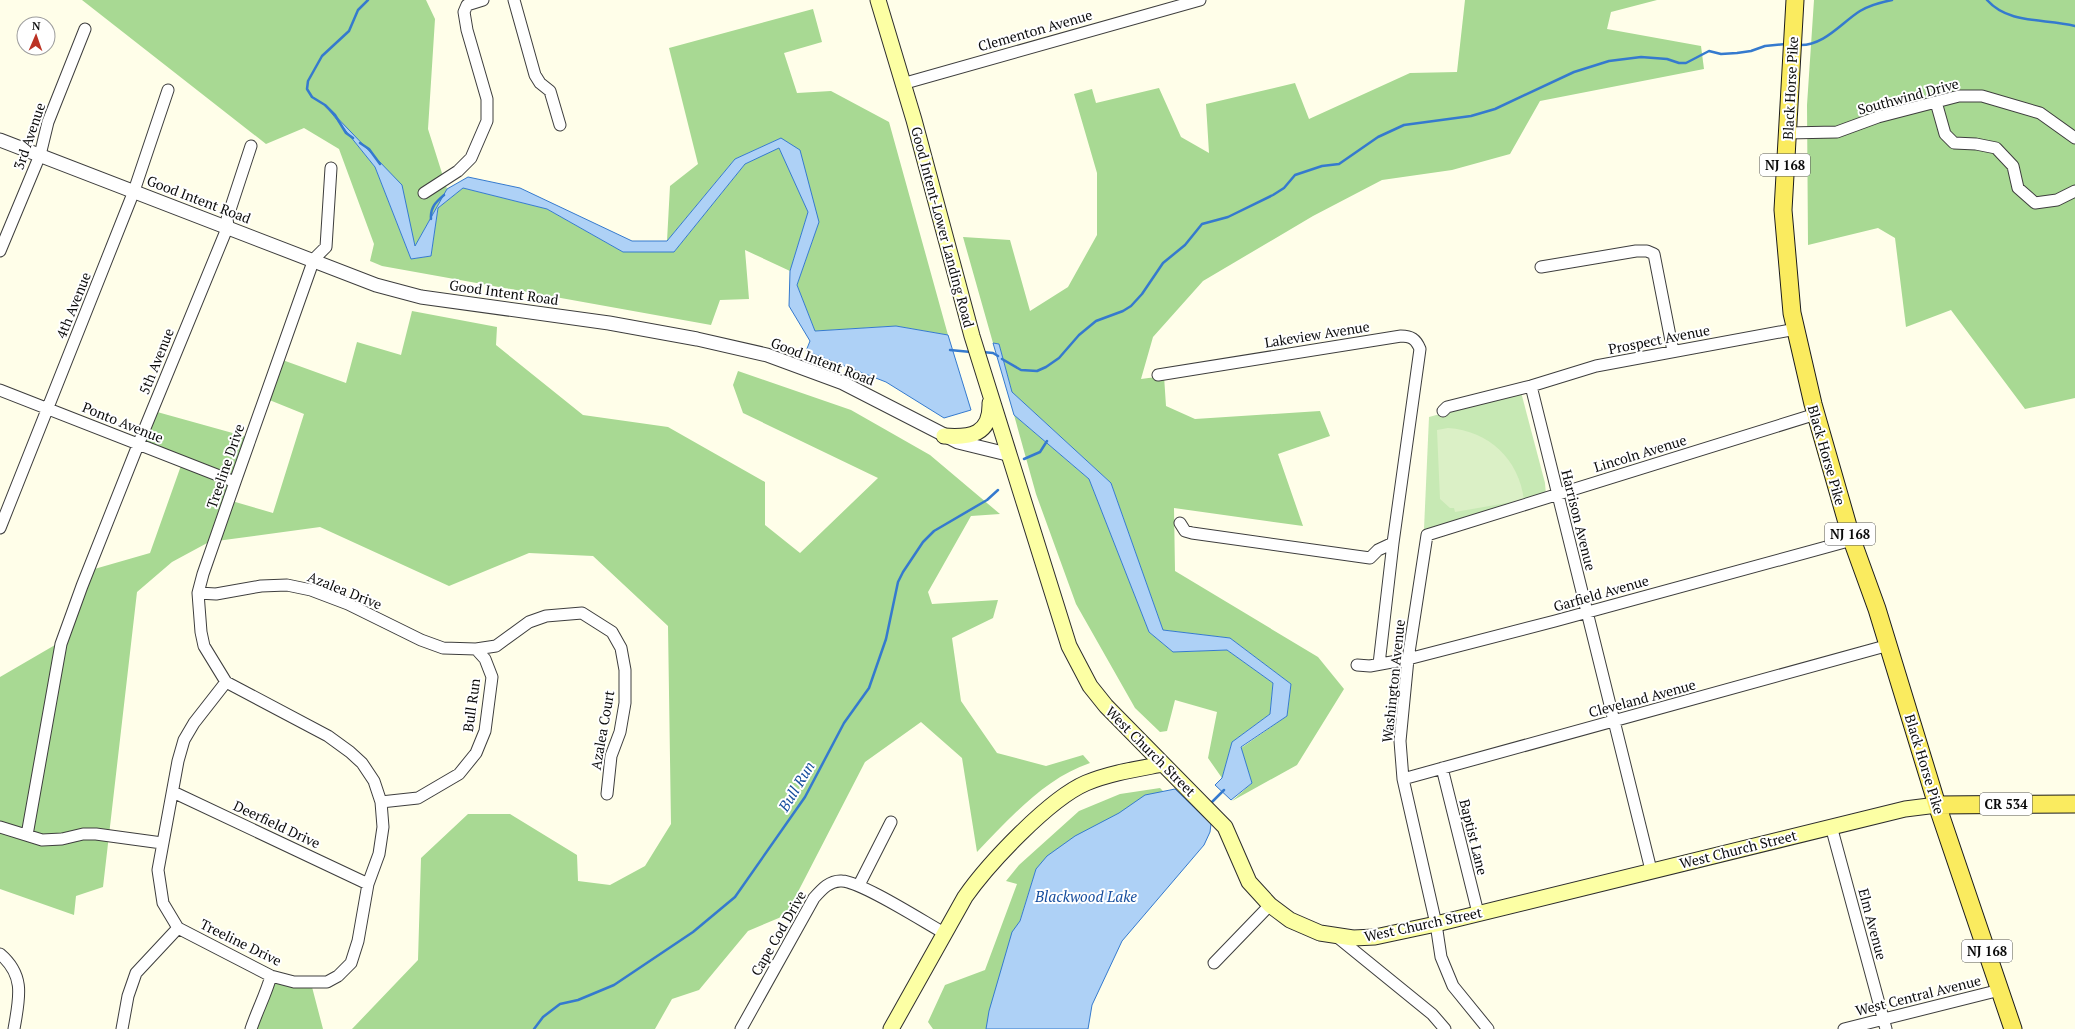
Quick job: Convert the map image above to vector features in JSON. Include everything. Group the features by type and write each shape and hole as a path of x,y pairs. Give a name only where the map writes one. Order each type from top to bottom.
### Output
{"main road":[{"name":"Good Intent-Lower Landing Road","path":"878,0 972,336 1007,454"},
{"name":"Black Horse Pike","path":"1795,0 1783,210 1792,313 1816,414 1852,540 1878,609 1936,805 2013,1029"},
{"path":"944,436 964,436 980,431 988,419 990,398"},
{"name":"West Church Street","path":"1007,454 1068,646 1079,669 1106,706 1219,820 1230,835 1239,862 1249,882 1270,905 1290,920 1304,927 1336,936 1353,938 1375,937 1436,924 1904,809 1936,805"},
{"path":"891,1029 944,933 965,898 987,868 1038,819 1078,787 1096,779 1163,764"},
{"name":"CR 534","path":"1936,805 2075,804"}],"street":[{"path":"424,193 458,172 471,158 487,121 487,99 471,48 464,12 467,5 483,0"},
{"path":"514,0 535,75 540,83 550,91 560,125"},
{"name":"Clementon Avenue","path":"902,84 1200,0"},
{"name":"3rd Avenue","path":"0,252 40,155 48,122 85,29"},
{"name":"4th Avenue","path":"0,528 134,191 168,90"},
{"name":"Southwind Drive","path":"1787,134 1837,132 1878,117 1959,96 1982,96 2040,113 2075,138"},
{"path":"1936,102 1945,134 1954,142 1996,148 2013,166 2018,188 2035,203 2057,200 2075,191"},
{"name":"Good Intent Road","path":"0,140 314,259 360,280 421,297 617,325 729,345 767,355 843,383 944,436 975,448 1007,454"},
{"name":"5th Avenue","path":"28,835 61,644 82,586 138,445 228,226 228,219 251,146"},
{"name":"Treeline Drive","path":"226,682 194,723 184,740 174,774 173,792 158,870 163,903 178,928 271,976 294,982 327,982 338,976 351,963 358,941 368,884 379,854 383,827 381,802 374,781 362,762 345,748 328,736 274,709 226,682 204,646 200,632 198,593 203,574 314,259 326,247 331,168"},
{"path":"1541,268 1636,251 1647,250 1654,254 1673,351"},
{"name":"Prospect Avenue","path":"1530,386 1596,366 1796,329"},
{"name":"Lakeview Avenue","path":"1158,375 1408,336 1414,340 1420,349 1412,404"},
{"path":"1443,411 1446,407 1530,386"},
{"name":"Harrison Avenue","path":"1530,386 1651,870"},
{"name":"Ponto Avenue","path":"0,390 235,482"},
{"name":"Washington Avenue","path":"1379,664 1393,543 1412,404"},
{"name":"Lincoln Avenue","path":"1427,535 1816,414"},
{"path":"1180,524 1186,531 1192,533 1370,558 1378,550 1393,543"},
{"name":"Washington Avenue","path":"1427,535 1408,659 1400,741 1403,779 1436,924 1441,957 1453,986 1488,1029"},
{"name":"Garfield Avenue","path":"1357,665 1370,666 1408,659 1852,540"},
{"name":"Azalea Drive","path":"198,593 216,594 261,586 293,586 311,590 348,604 421,640 442,648 476,649"},
{"name":"Azalea Court","path":"476,649 496,646 529,622 546,616 582,613 612,632 621,648 625,670 625,703 620,732 611,756 607,794"},
{"name":"Cleveland Avenue","path":"1403,779 1889,645"},
{"name":"Bull Run","path":"381,802 418,798 458,774 476,753 485,731 492,677 485,659 476,649"},
{"name":"Baptist Lane","path":"1442,768 1478,913"},
{"name":"Deerfield Drive","path":"173,792 368,884"},
{"path":"859,885 891,822"},
{"name":"Elm Avenue","path":"1832,826 1885,1024"},
{"path":"0,827 42,840 62,839 83,834 96,834 162,843"},
{"name":"Cape Cod Drive","path":"741,1029 814,898 823,888 835,882 850,882 859,885 944,933"},
{"path":"1214,963 1270,905"},
{"path":"122,1029 128,996 136,973 178,928"},
{"path":"1336,936 1432,1014 1445,1029"},
{"path":"0,954 16,971 18,981 18,1001 14,1029"},
{"path":"252,1029 256,1014 264,1000 271,976"},
{"name":"West Central Avenue","path":"1844,1029 1885,1024 2000,990"}],"green space":[{"path":"82,0 426,0 435,19 428,129 447,189 415,246 401,185 330,111 375,167 411,259 431,256 438,208 463,188 547,209 623,252 674,252 745,164 779,147 808,212 790,271 745,250 749,299 720,300 711,325 382,266 370,261 374,244 339,149 304,128 266,144"},
{"path":"1465,0 1657,0 1611,12 1607,29 1701,46 1704,69 1540,101 1510,154 1452,170 1382,180 1313,216 1203,281 1153,337 1141,379 1164,376 1166,406 1195,419 1320,411 1330,436 1278,454 1303,526 1174,508 1175,571 1318,657 1344,689 1297,765 1232,801 1252,783 1241,748 1287,716 1291,684 1230,638 1163,630 1111,483 1012,392 999,344 993,343 963,237 1010,240 1030,311 1068,287 1097,235 1097,173 1074,94 1092,89 1096,103 1159,88 1181,137 1209,153 1206,104 1295,83 1309,119 1410,73 1457,72"},
{"path":"1814,0 2075,0 2075,398 2025,409 1951,310 1906,327 1895,238 1878,228 1808,245 1807,105"},
{"path":"813,9 822,42 784,53 797,93 831,91 889,122 948,335 896,326 815,331 797,285 819,222 781,138 735,159 667,241 670,186 698,164 669,48"},
{"path":"412,311 497,327 496,345 583,415 668,427 765,482 765,525 800,553 878,478 743,413 733,385 738,371 851,410 930,455 1000,514 971,516 928,592 932,604 998,600 993,618 952,638 961,701 997,753 1046,766 1083,755 1090,763 1058,778 1029,800 977,852 962,758 921,722 865,762 786,915 748,931 699,990 672,999 655,1029 352,1029 418,960 421,858 468,814 510,814 577,855 578,881 610,885 645,866 671,824 668,626 593,556 529,553 449,586 320,527 209,542 172,562 137,592 103,887 76,896 74,915 0,889 0,677 55,645 84,572 150,553 183,460 139,441 150,410 247,437 225,499 273,513 304,414 262,397 277,358 346,383 357,342 401,355"},
{"path":"1521,392 1545,483 1546,495 1429,529 1424,529 1429,417"},
{"path":"1014,415 1089,479 1149,632 1173,652 1227,650 1273,683 1270,714 1232,742 1222,778 1208,758 1217,712 1175,700 1167,731 1160,732 1135,708 1076,604 1036,494"},
{"path":"1448,428 1463,430 1476,435 1489,441 1500,450 1509,460 1516,472 1521,485 1524,500 1455,512 1454,508 1450,508 1440,499 1437,430"},
{"path":"1160,788 1165,793 1036,869 986,1029 933,1029 928,1022 945,985 985,970 1017,884 1006,881 1019,865 1079,811 1120,794"},
{"path":"271,979 312,987 323,1029 250,1029"}],"water":[{"path":"325,105 402,185 415,246 447,189 468,177 520,188 632,241 667,241 735,159 781,138 800,150 819,222 797,285 815,331 896,326 948,335 971,410 944,418 886,382 806,351 810,341 789,306 790,271 808,212 779,148 745,164 674,252 623,252 547,209 463,188 438,208 431,256 411,259 375,167"},
{"path":"993,343 999,344 1012,392 1111,483 1163,630 1230,638 1291,684 1287,716 1241,747 1252,783 1231,800 1215,785 1222,778 1232,742 1270,714 1273,683 1227,650 1173,652 1149,632 1089,479 1014,415"},
{"name":"Blackwood Lake","path":"1175,789 1211,824 1210,832 1204,845 1122,941 1092,1005 1088,1029 986,1029 989,1011 1012,932 1020,921 1036,869 1047,856 1075,836 1119,813 1145,795"}],"waterway":[{"path":"353,138 346,133 335,115 325,105 312,97 307,89 308,81 322,56 349,31 358,10 368,0"},
{"path":"1799,45 1816,42 1832,33 1860,11 1872,5 1892,0"},
{"path":"1987,0 1996,8 2017,17 2075,26"},
{"path":"1002,359 1021,370 1037,371 1046,367 1059,358 1079,335 1096,321 1123,311 1131,306 1142,294 1163,263 1185,245 1202,224 1228,217 1273,195 1284,188 1295,175 1322,166 1339,164 1378,137 1404,125 1471,116 1495,109 1574,72 1609,61 1641,57 1667,59 1679,63 1686,63 1709,51 1721,54 1737,53 1751,51 1765,46 1786,44"},
{"path":"360,143 369,149 380,164"},
{"path":"431,219 431,211 444,195"},
{"path":"950,350 971,352"},
{"path":"982,352 993,353 998,356"},
{"name":"Bull Run","path":"1024,459 1040,452 1047,441"},
{"name":"Bull Run","path":"534,1029 543,1017 560,1004 578,1000 614,985 693,932 735,897 805,797 844,723 869,688 886,639 898,582 903,572 923,542 934,531 987,500 998,490"},
{"path":"1209,805 1224,790"}]}
